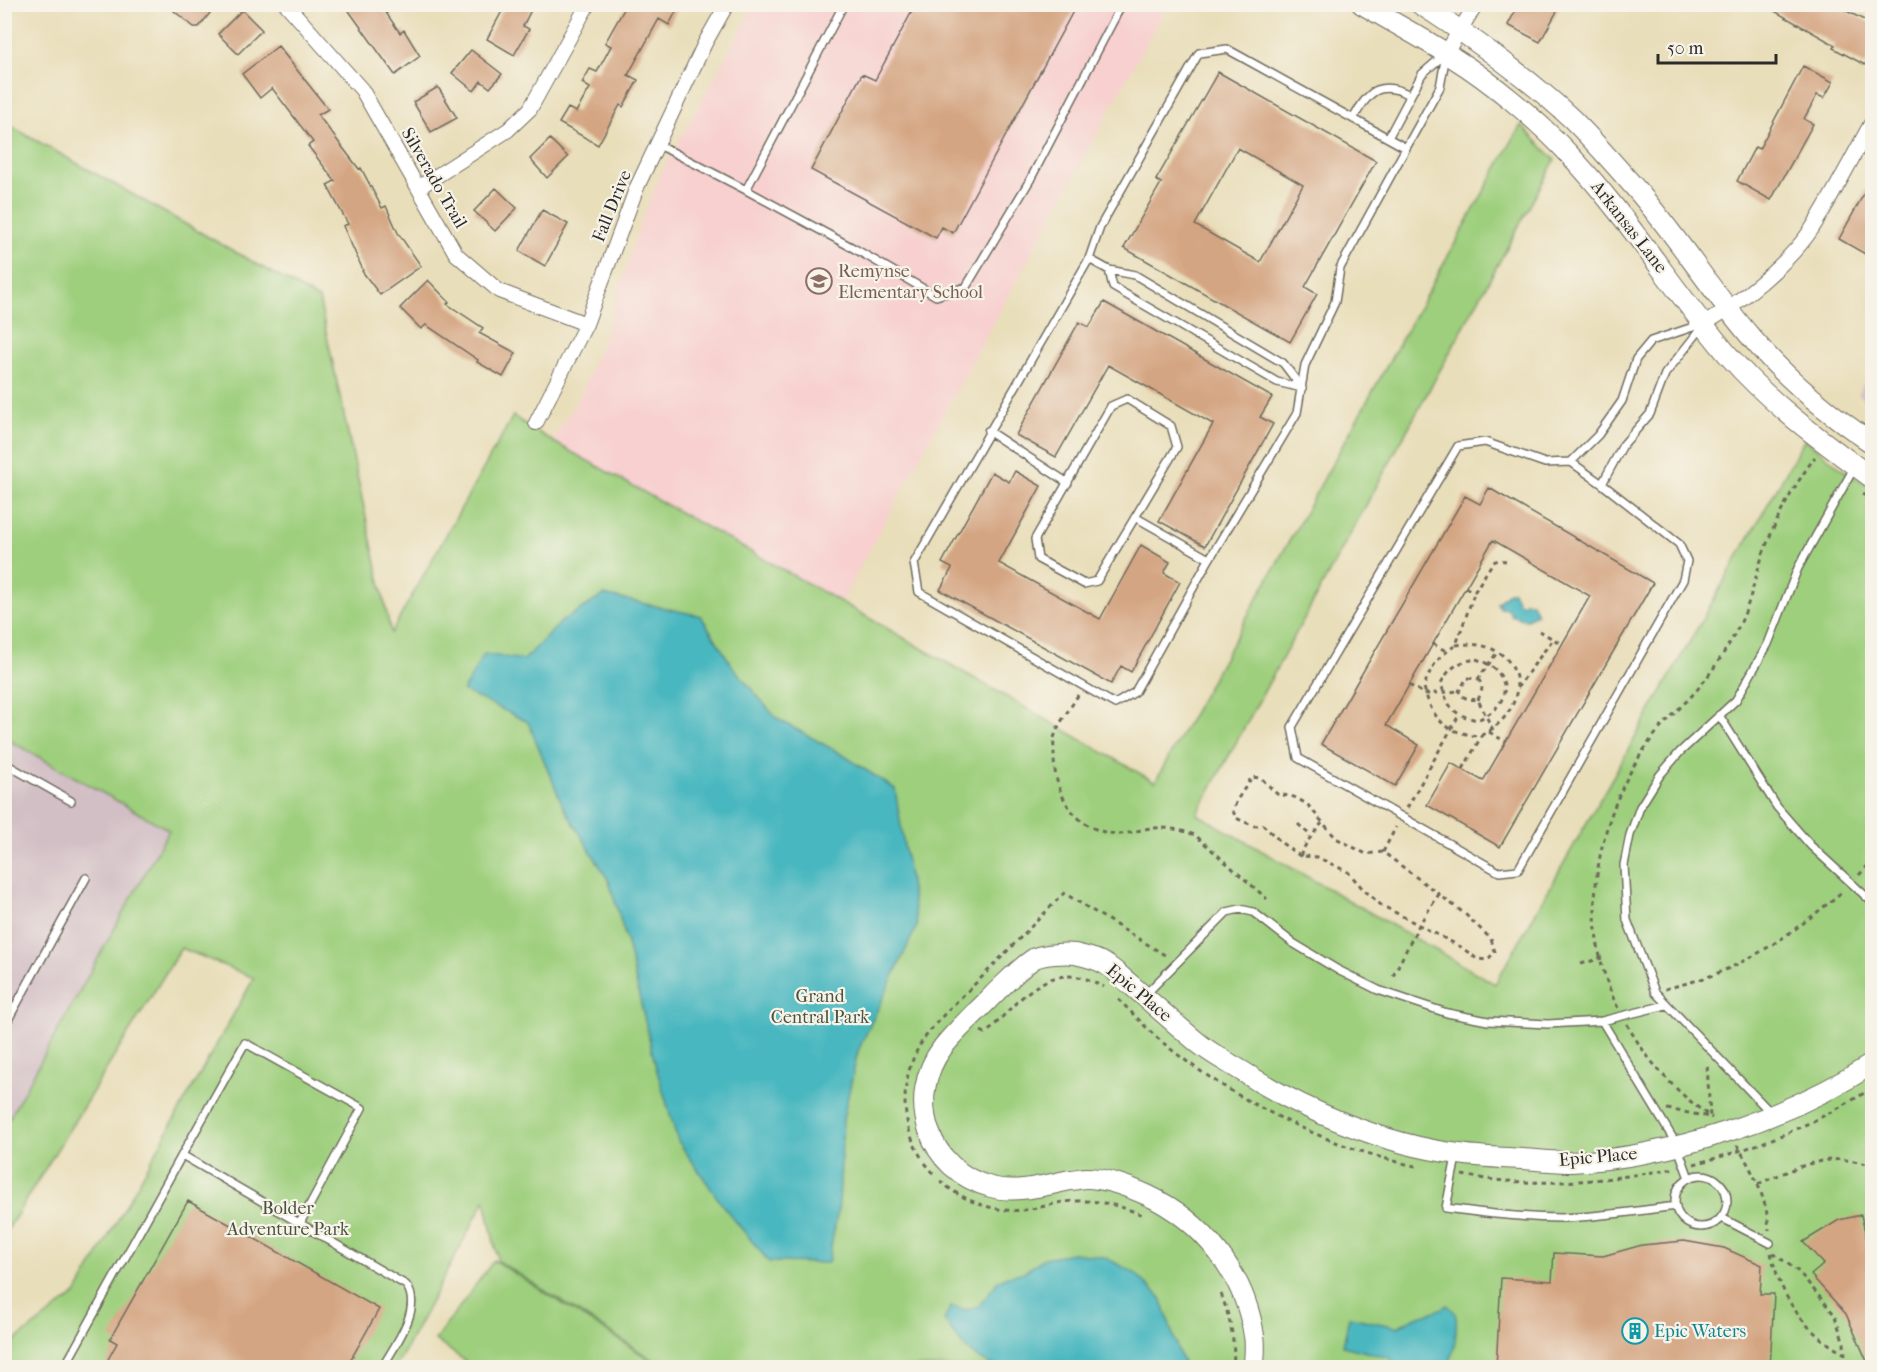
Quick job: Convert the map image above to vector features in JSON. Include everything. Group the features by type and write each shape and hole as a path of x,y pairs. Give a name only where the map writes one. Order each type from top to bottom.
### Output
{"street":[{"name":"Silverado Trail","path":"286,4 362,90 456,254 498,291 586,324"},
{"path":"418,188 508,130 530,109 588,4"},
{"name":"Fall Drive","path":"536,423 586,324 637,187 705,43 727,4"},
{"name":"Arkansas Lane","path":"1362,4 1446,53 1509,99 1566,151 1605,194 1729,355 1765,393 1821,440 1872,478"},
{"name":"Arkansas Lane","path":"1420,4 1461,30 1571,119 1637,191 1770,358 1819,405 1872,443"},
{"path":"1446,53 1476,4"},
{"path":"1704,324 1729,309 1781,263 1810,231 1872,122"},
{"name":"Epic Place","path":"1254,1368 1255,1340 1249,1309 1241,1288 1221,1255 1198,1228 1166,1204 1128,1186 1086,1178 1012,1190 992,1188 975,1181 947,1161 930,1134 923,1106 926,1081 931,1066 968,1020 1014,975 1038,957 1071,954 1103,962 1201,1045 1261,1084 1302,1105 1455,1164 1570,1162 1640,1154 1773,1116 1824,1092 1872,1064"}],"lane":[{"path":"746,190 844,4"},
{"path":"657,144 855,249 936,296 966,287 1030,180 1122,4"},
{"path":"1406,148 1227,49 1199,53 1100,227 1089,259 914,563 920,592 1115,704 1135,692 1209,559 1297,413 1305,366 1335,302 1340,268 1440,87 1446,53"},
{"path":"1388,138 1422,74 1446,53"},
{"path":"1353,119 1363,101 1378,89 1395,87 1410,95"},
{"path":"1089,259 1109,270 1135,275 1283,363 1302,388"},
{"path":"1109,270 1113,287 1277,382 1302,388"},
{"path":"1571,462 1598,435 1622,401 1636,359 1651,341 1704,324"},
{"path":"1602,484 1623,445 1650,414 1665,374 1704,324"},
{"path":"1127,399 1171,426 1177,447 1097,581 1084,584 1038,559 1035,539 1068,483 1111,406 1127,399"},
{"path":"988,431 1068,483"},
{"path":"1485,442 1545,463 1571,462 1602,484 1678,544 1687,561 1683,580 1518,870 1499,872 1298,758 1292,727 1458,446 1485,442"},
{"path":"1773,1116 1655,992 1628,920 1624,865 1630,835 1640,807 1660,775 1680,752 1736,700 1768,644 1798,568 1855,465"},
{"path":"1135,517 1209,559"},
{"path":"1719,715 1777,807 1811,846 1872,902"},
{"path":"4,763 71,801"},
{"path":"4,1028 86,878"},
{"path":"1144,996 1227,912 1240,909 1253,912 1293,943 1338,970 1378,990 1447,1013 1488,1021 1548,1024 1602,1022 1666,1005"},
{"path":"1602,1022 1677,1145 1689,1178"},
{"path":"64,1368 245,1043 362,1108 300,1223"},
{"path":"182,1155 400,1280 410,1290 412,1297 409,1318 382,1368"},
{"path":"1455,1164 1446,1208 1499,1215 1560,1218 1621,1214 1676,1206"},
{"path":"1705,1176 1713,1178 1724,1188 1727,1204 1722,1218 1710,1226 1695,1227 1682,1219 1676,1206 1675,1200 1679,1187 1689,1178 1705,1176"},
{"path":"1722,1218 1770,1247"}],"path":[{"path":"1815,457 1801,477 1774,527 1762,558 1750,603 1725,651 1695,692 1651,740 1632,768 1614,805 1600,852 1597,876 1597,927 1602,958 1615,1002 1623,1017 1644,1053 1676,1090 1728,1130 1756,1176 1768,1216 1770,1247 1780,1285 1798,1316 1819,1338 1845,1354"},
{"path":"1456,645 1475,591 1493,562 1506,561"},
{"path":"1465,588 1475,591"},
{"path":"1539,631 1562,644"},
{"path":"1517,688 1553,639"},
{"path":"1433,644 1446,651"},
{"path":"1477,644 1498,651 1509,659 1517,688 1514,707 1491,731 1476,737 1451,730 1440,722 1425,694 1427,676 1434,663 1456,645 1477,644"},
{"path":"1479,679 1498,651"},
{"path":"1476,659 1489,663 1501,674 1504,688 1501,702 1493,712 1477,720 1452,711 1441,683 1448,670 1459,662 1476,659"},
{"path":"1459,691 1467,678 1479,679"},
{"path":"1479,679 1483,689 1478,700 1491,731 1506,742"},
{"path":"1409,685 1425,694 1459,691"},
{"path":"1083,686 1054,736 1054,770 1057,786 1066,805 1093,828 1105,832 1130,833 1162,828 1182,830 1195,835 1267,899"},
{"path":"1459,691 1460,695 1466,699 1478,700"},
{"path":"1383,852 1459,714"},
{"path":"1463,769 1482,735"},
{"path":"1252,777 1261,778 1277,794 1294,797 1307,804 1336,838 1366,854 1383,852 1439,894 1491,939 1495,952 1487,960 1477,959 1461,946 1381,905 1364,891 1348,872 1317,857 1300,856 1263,825 1254,826 1236,818 1233,811 1237,800 1252,777"},
{"path":"1300,856 1311,836 1323,822"},
{"path":"1298,824 1311,836"},
{"path":"1655,992 1711,976 1753,956 1791,934 1851,884 1872,861"},
{"path":"1148,1217 1114,1205 1097,1202 1061,1202 1017,1210 988,1206 961,1196 937,1178 919,1154 907,1125 905,1094 911,1063 926,1035 1064,893 1177,962"},
{"path":"1393,976 1419,925 1439,894"},
{"path":"1581,964 1602,958"},
{"path":"968,1020 979,1031 986,1033 1033,987 1062,976 1083,978 1103,986 1156,1036 1203,1071 1266,1110 1303,1128 1354,1148 1402,1163 1455,1164 1516,1182 1615,1178 1685,1167 1740,1151 1815,1120 1872,1088"},
{"path":"1706,1046 1710,1117"},
{"path":"1654,1106 1710,1117"},
{"path":"1758,1184 1819,1160 1856,1160 1872,1166"},
{"path":"1868,1230 1872,1228"},
{"path":"1770,1247 1799,1272 1834,1314 1844,1343 1846,1368"},
{"path":"1221,1292 1231,1326 1233,1368"}],"shaded area":[{"name":"Remynse Elementary School","path":"755,5 1167,5 841,602 552,441 579,399 606,332 638,230 659,177"},
{"path":"1872,368 1872,406 1858,394"},
{"path":"5,738 169,830 5,1126"}],"green space":[{"name":"Grand Central Park","path":"5,123 319,299 391,633 513,416 552,441 841,602 1155,782 1521,125 1555,160 1197,814 1495,984 1805,439 1843,470 1872,487 1872,1367 664,1367 498,1261 485,1200 396,1367 5,1367 5,1348 76,1294 254,978 181,948 5,1234 5,1126 169,830 5,738"},
{"path":"494,1260 662,1367 474,1367 435,1340"}],"water":[{"path":"1509,592 1513,592 1518,602 1522,604 1526,601 1532,603 1537,614 1525,620 1511,615 1508,609 1500,608 1497,603"},
{"path":"604,595 701,616 733,667 776,718 843,755 895,789 917,926 858,1051 843,1119 839,1204 828,1263 769,1262 723,1206 678,1141 655,1064 626,939 609,881 563,806 528,722 463,691 484,654 524,660 562,621"},
{"path":"1073,1253 1104,1257 1135,1273 1161,1298 1185,1367 997,1367 972,1354 944,1320 951,1307 967,1310 979,1306 998,1281 1005,1277 1024,1272 1044,1258"},
{"path":"1447,1305 1454,1311 1456,1317 1451,1363 1456,1367 1400,1367 1389,1358 1343,1346 1349,1317 1397,1327"}],"building":[{"path":"180,4 217,4 199,27 194,27 174,11"},
{"path":"344,4 380,4 400,33 404,30 420,56 395,75"},
{"path":"506,4 534,4 523,26 529,29 514,55 487,39"},
{"path":"627,4 680,4 669,25 659,19 628,75 638,80 623,107 620,105 598,145 559,123 568,108 576,112 590,88 582,83 590,69 597,72 611,46 605,43"},
{"path":"916,4 1077,4 953,233 942,227 936,238 811,170 862,74 875,80"},
{"path":"1519,4 1561,4 1540,42 1508,25"},
{"path":"1762,4 1833,4 1872,24 1872,52 1865,65 1833,48 1835,45"},
{"path":"242,10 262,30 238,54 218,34"},
{"path":"278,46 328,109 318,115 359,169 361,168 382,208 386,206 398,233 421,266 380,295 362,271 343,226 348,224 327,185 335,181 308,146 313,142 272,88 260,98 242,74"},
{"path":"471,50 502,74 490,88 481,81 474,91 452,73"},
{"path":"1803,66 1833,82 1824,98 1817,95 1804,119 1813,124 1771,200 1737,181 1755,147 1759,149"},
{"path":"1218,72 1376,161 1305,287 1317,294 1290,342 1124,248 1161,183 1156,180","holes":["1238,148 1303,185 1260,262 1195,225"]},
{"path":"438,87 457,118 431,132 413,102"},
{"path":"550,139 568,157 547,178 530,159"},
{"path":"1872,179 1872,258 1839,239"},
{"path":"496,188 517,208 495,231 474,211"},
{"path":"542,210 568,224 545,266 519,251"},
{"path":"428,280 449,302 447,304 483,328 479,333 516,353 503,377 477,362 478,360 426,325 421,329 400,308"},
{"path":"1104,302 1272,397 1260,417 1273,424 1205,546 1159,521 1213,424 1108,365 1056,457 1016,435 1079,322 1089,327"},
{"path":"1015,471 1041,486 999,563 1100,619 1141,545 1170,562 1164,573 1180,582 1131,672 1121,666 1111,684 940,590 952,568 942,563 992,472 1009,482"},
{"path":"1489,488 1653,583 1500,847 1427,805 1451,763 1483,781 1590,596 1493,540 1386,725 1419,745 1395,786 1321,744 1465,496 1480,504"},
{"path":"188,1201 379,1309 346,1368 113,1368 106,1363 117,1343 110,1339"},
{"path":"1861,1215 1872,1261 1872,1368 1870,1368 1846,1314 1811,1275 1824,1264 1803,1242 1839,1220"},
{"name":"Epic Waters","path":"1684,1241 1724,1248 1762,1265 1760,1294 1774,1294 1770,1368 1496,1368 1501,1278 1552,1281 1554,1253 1603,1256 1642,1245"}],"place":[{"name":"Remynse Elementary School","path":"819,281"},
{"name":"Epic Waters","path":"1635,1331"}],"park label":[{"name":"Bolder Adventure Park","path":"288,1218"}]}
